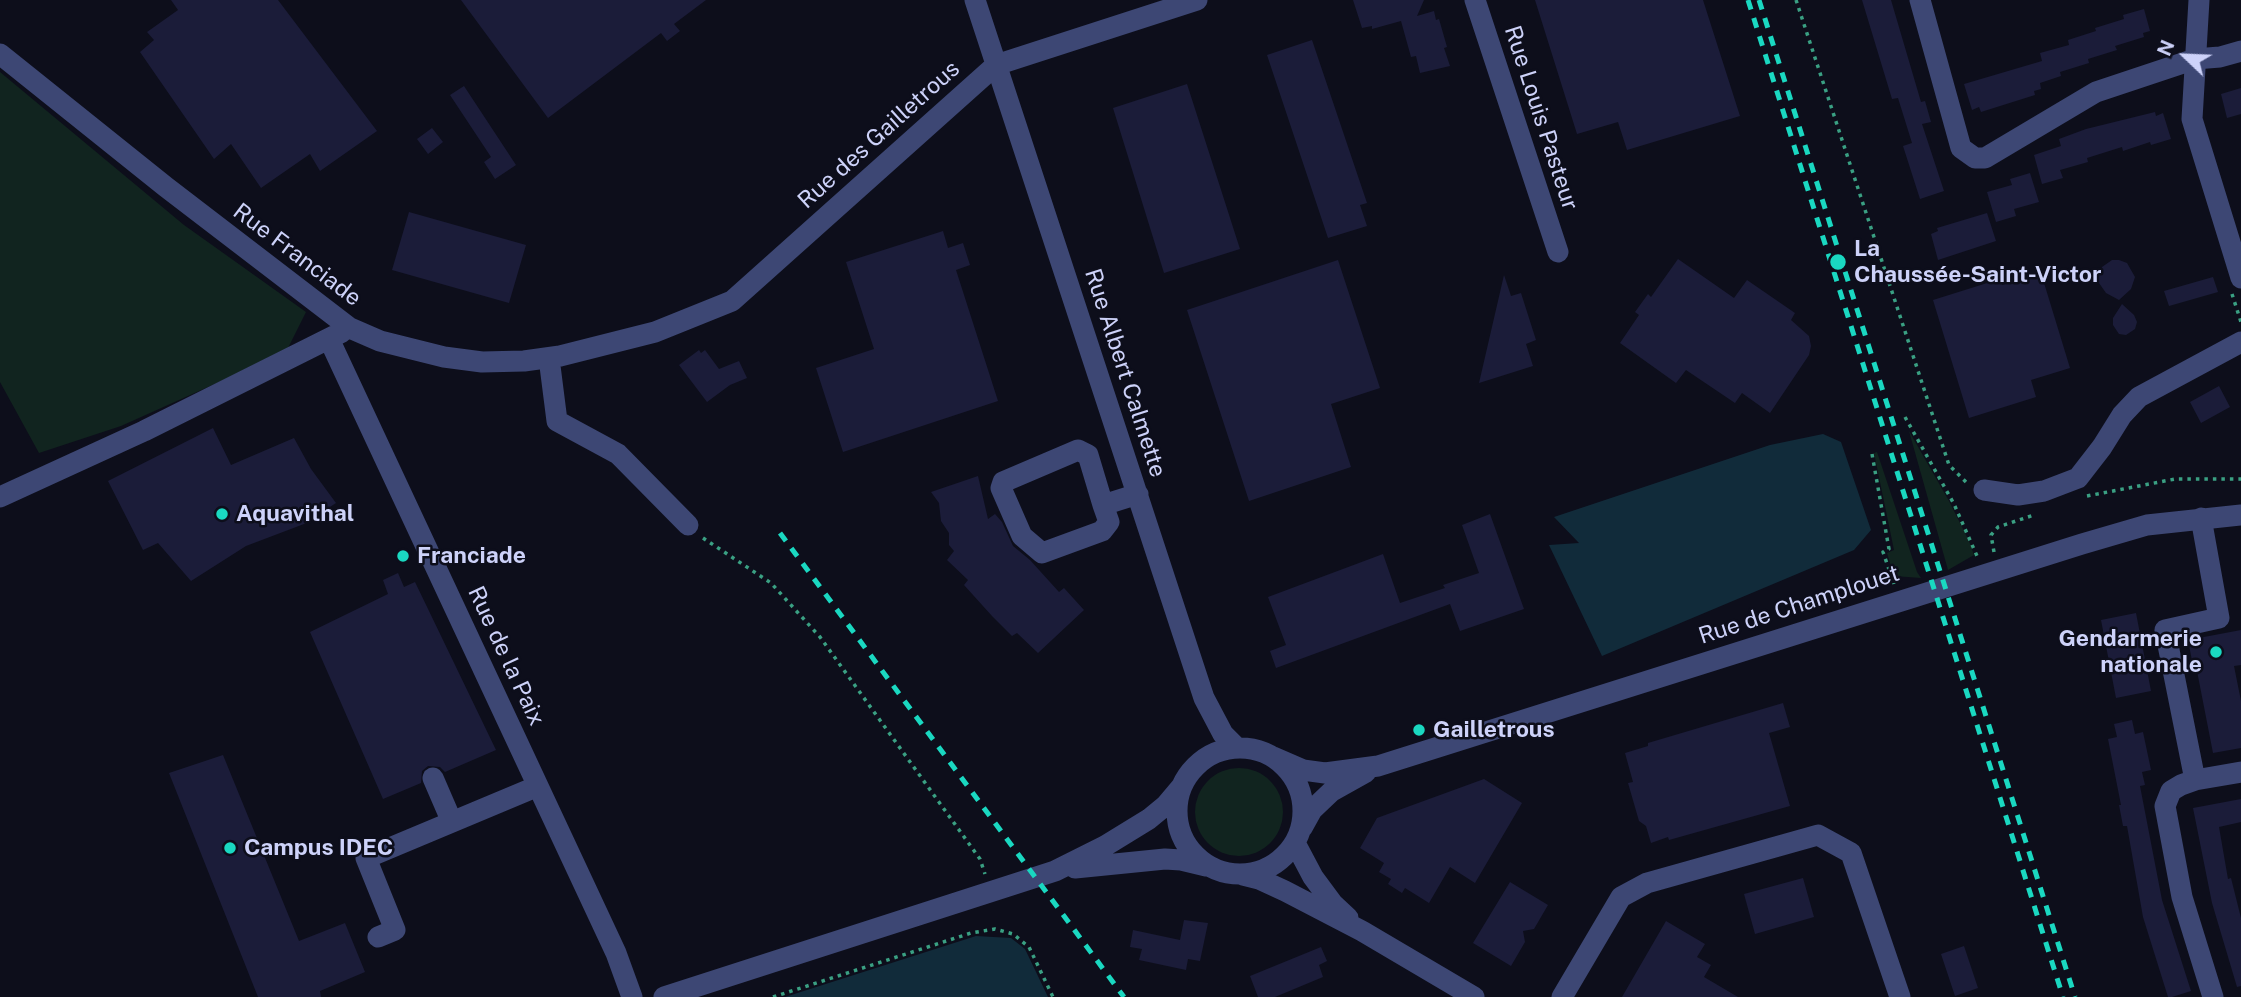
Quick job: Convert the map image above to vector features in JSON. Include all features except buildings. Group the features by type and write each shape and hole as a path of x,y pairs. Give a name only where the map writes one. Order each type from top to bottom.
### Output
{"street":[{"name":"Rue Albert Calmette","path":"975,0 1204,698 1223,734 1237,748"},
{"name":"Rue des Gailletrous","path":"615,343 655,332 732,301 996,65 1197,0"},
{"name":"Rue Louis Pasteur","path":"1475,0 1558,252"},
{"path":"1920,0 1961,148 1975,158 1985,158 2096,92 2195,59 2220,57 2241,51"},
{"path":"2199,0 2192,119 2241,278"},
{"name":"Rue Franciade","path":"0,54 166,187 350,328 390,344 443,357 482,362 549,358 615,343"},
{"path":"0,497 144,431 350,328"},
{"name":"Rue de la Paix","path":"329,339 616,953 632,997"},
{"path":"1984,490 2018,495 2044,491 2078,478 2122,415 2139,397 2241,342"},
{"path":"549,358 557,421 618,454 688,525"},
{"path":"1078,450 1088,455 1103,505 1109,522 1102,531 1042,552 1022,536 1001,488 1003,482 1078,450"},
{"path":"1103,505 1138,494"},
{"name":"Rue de Champlouet","path":"1273,757 1303,770 1325,773 1378,766 2147,525 2241,515"},
{"path":"2194,780 2165,630 2219,618 2201,518"},
{"name":"Rue Albert Calmette","path":"1202,761 1206,744 1204,698"},
{"path":"664,997 1055,871 1105,846 1149,819 1166,805 1202,761 1220,750 1237,748 1256,750 1273,757 1287,769 1302,799 1303,816 1296,840 1286,854 1273,865 1258,872 1241,875"},
{"name":"Rue de Champlouet","path":"1296,840 1312,810 1332,791 1378,766"},
{"path":"2213,997 2182,897 2165,806 2171,791 2194,780 2241,772"},
{"path":"433,778 452,822"},
{"path":"378,937 396,930 366,858 538,786"},
{"path":"1182,786 1178,801 1178,821 1184,841 1197,858 1210,867"},
{"path":"1562,997 1621,897 1647,883 1818,835 1852,853 1900,997"},
{"path":"1296,840 1320,886 1333,904 1362,931"},
{"path":"1055,871 1165,859 1181,860 1225,873 1259,879 1362,931 1474,997"}],"path":[{"path":"1796,0 1949,465 1964,481 1984,490"},
{"path":"1905,417 1954,504 1977,555"},
{"path":"1872,454 1889,549 1883,552 1892,580"},
{"path":"2086,497 2175,479 2241,480"},
{"path":"1997,570 1991,535 1998,527 2036,514"},
{"path":"688,525 711,545 771,583 820,638 979,859 991,893"},
{"path":"773,997 971,933 995,929 1013,934 1029,947 1054,997"}],"green space":[{"path":"0,72 184,225 306,312 286,352 121,426 39,453 0,382"},
{"path":"1909,431 1949,501 1974,555 1948,570"},
{"path":"1877,452 1921,578 1894,576 1887,553 1894,550 1874,453"},
{"path":"1239,768 1256,772 1270,781 1279,795 1283,812 1279,829 1270,843 1256,852 1239,856 1222,852 1208,843 1199,829 1195,812 1199,795 1208,781 1222,772"}],"water":[{"path":"1823,434 1841,442 1871,530 1854,550 1602,656 1549,545 1579,543 1554,517 1770,445"},
{"path":"976,936 1011,938 1025,949 1048,997 785,997"}],"railway":[{"path":"1748,0 2063,997"},
{"path":"1759,0 2075,997"},
{"path":"780,533 1124,997"}],"place":[{"name":"La Chaussée-Saint-Victor","path":"1838,262"},
{"name":"Aquavithal","path":"222,514"},
{"name":"Franciade","path":"403,556"},
{"name":"Gendarmerie nationale","path":"2216,652"},
{"name":"Gailletrous","path":"1419,730"},
{"name":"Campus IDEC","path":"230,848"}]}
